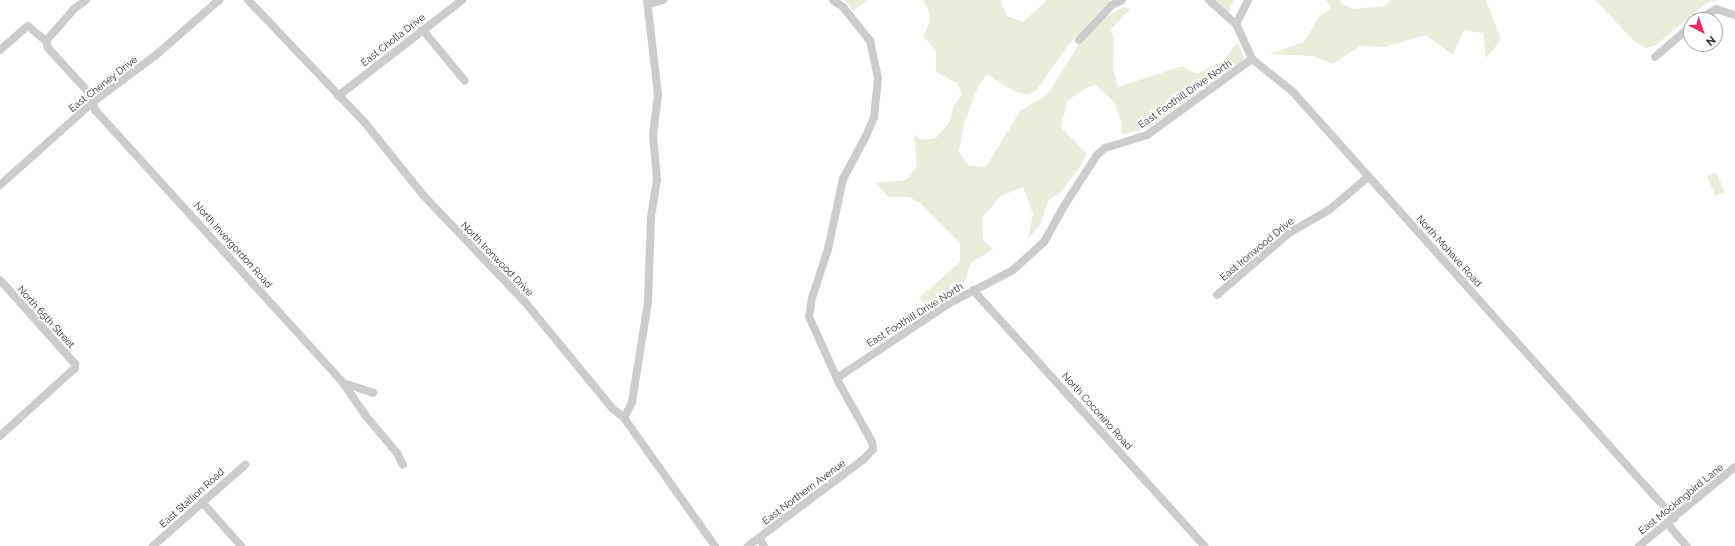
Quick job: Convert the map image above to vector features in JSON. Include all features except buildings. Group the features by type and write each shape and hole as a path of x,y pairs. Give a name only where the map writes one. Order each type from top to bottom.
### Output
{"street":[{"path":"46,41 74,9 86,0"},
{"name":"East Cheney Drive","path":"0,185 93,102 156,55 219,0"},
{"name":"North Ironwood Drive","path":"248,0 366,124 459,236 525,302 612,408 624,418 715,546"},
{"name":"East Cholla Drive","path":"338,96 422,29 462,0"},
{"path":"624,418 632,402 648,302 651,217 657,180 653,135 658,94 648,2 663,0"},
{"path":"833,0 843,7 870,41 878,78 874,117 866,136 842,179 828,249 812,298 808,317 836,378"},
{"path":"1079,40 1112,5 1122,0"},
{"name":"North Mohave Road","path":"1209,0 1236,24 1252,59 1293,92 1674,518"},
{"path":"1236,24 1248,0"},
{"path":"1712,12 1716,10 1735,15"},
{"name":"North Invergordon Road","path":"0,50 28,26 46,41 48,48 91,95 95,110 343,383 365,415 398,453 403,465"},
{"path":"422,29 465,81"},
{"path":"1655,57 1683,33"},
{"name":"East Foothill Drive North","path":"836,378 973,290 1013,270 1044,242 1064,206 1097,155 1105,148 1147,136 1252,59"},
{"name":"East Ironwood Drive","path":"1217,295 1289,232 1329,210 1368,177"},
{"name":"North 65th Street","path":"0,280 75,364 75,368 0,436"},
{"name":"North Coconino Road","path":"973,290 1204,546"},
{"name":"East Northern Avenue","path":"748,546 870,452 872,442 836,378"},
{"path":"343,383 373,393"},
{"name":"East Stallion Road","path":"153,546 245,465"},
{"name":"East Mockingbird Lane","path":"1639,546 1735,467"},
{"path":"202,502 241,546"},
{"path":"1667,523 1686,546"},
{"path":"759,538 764,546"}],"green space":[{"path":"845,0 868,0 853,11"},
{"path":"922,0 1000,0 1007,16 1023,22 1047,0 1111,0 1069,44 1036,91 1027,95 1012,90 987,74 979,85 964,123 959,152 969,166 986,167 1020,111 1048,94 1081,41 1108,16 1123,7 1130,9 1111,29 1114,40 1113,68 1118,87 1182,66 1196,74 1223,61 1238,42 1244,60 1147,129 1122,134 1122,123 1114,102 1096,85 1088,87 1068,100 1061,127 1087,154 1080,167 1061,192 1049,200 1040,225 1028,239 1033,214 1023,187 1001,196 982,218 983,240 993,249 971,263 964,283 951,296 928,307 919,298 960,262 960,243 920,203 909,197 888,197 876,183 906,180 917,166 914,135 922,140 936,138 950,121 953,108 962,94 957,83 936,72 936,51 923,36 930,22 928,9"},
{"path":"1214,0 1234,0 1228,14"},
{"path":"1326,0 1340,0 1342,4 1354,9 1386,6 1391,0 1486,0 1501,40 1486,58 1483,33 1464,30 1453,55 1426,35 1384,47 1360,46 1333,64 1313,56 1270,54 1304,42 1319,17 1331,8"},
{"path":"1595,0 1718,1 1708,2 1696,12 1683,12 1683,23 1656,45 1646,48 1635,42"},
{"path":"1716,172 1725,192 1715,196 1707,176"}]}
